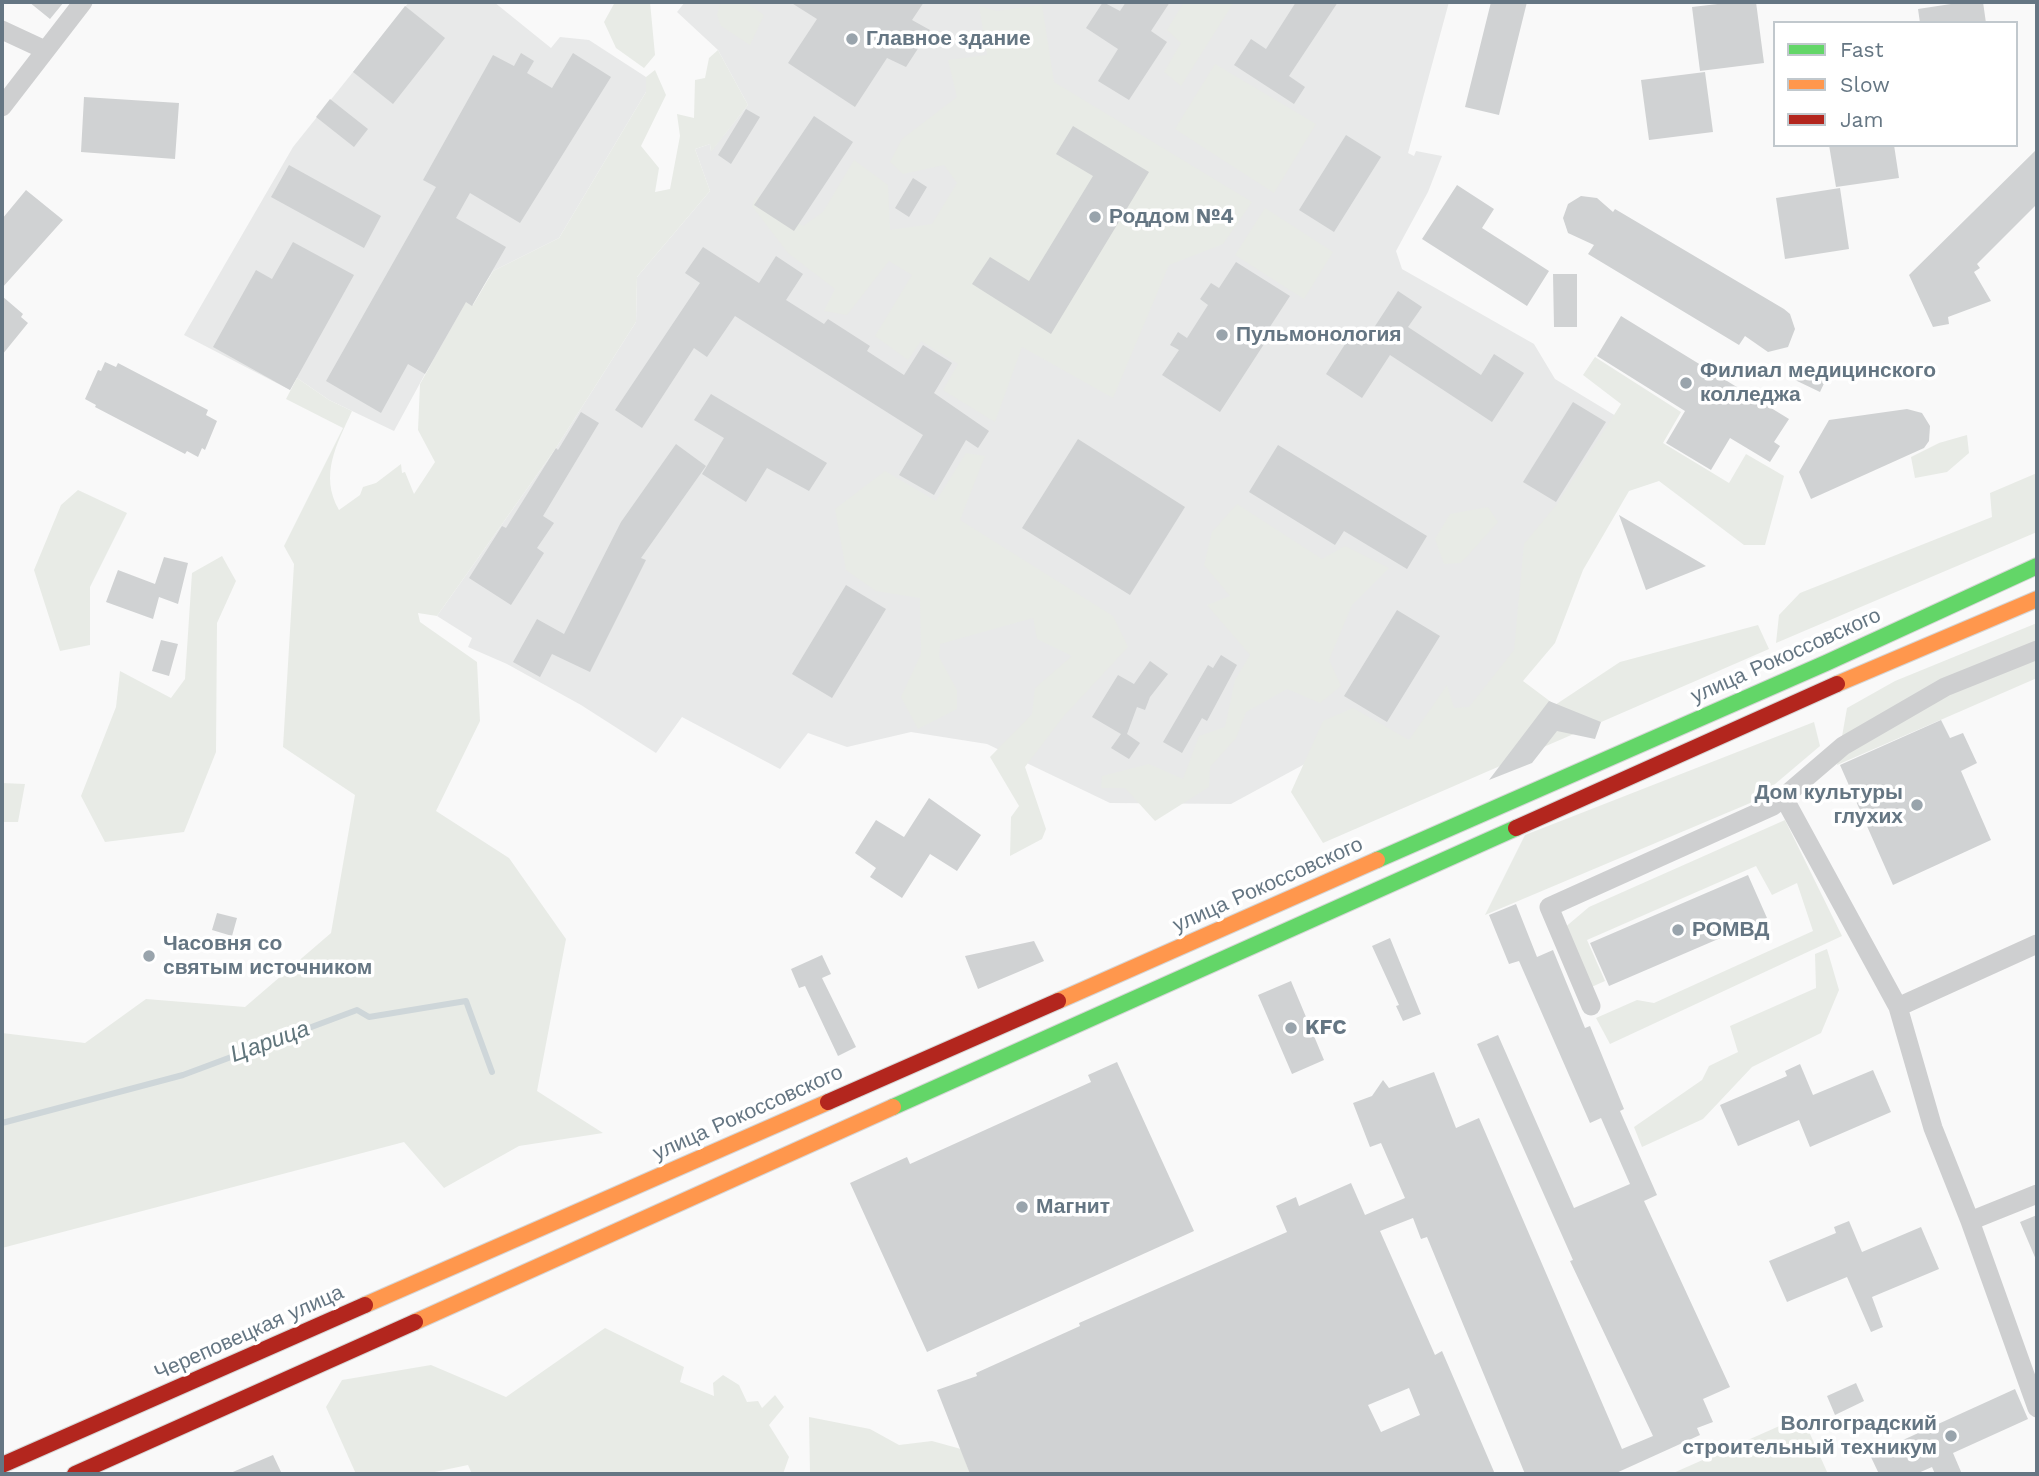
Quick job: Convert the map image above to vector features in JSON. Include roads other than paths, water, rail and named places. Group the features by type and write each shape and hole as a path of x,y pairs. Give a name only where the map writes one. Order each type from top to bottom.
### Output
{"highway":[{"name":"улица Рокоссовского","path":"513,1239 1826,663 2037,566"},
{"path":"75,1474 1843,681 2037,599"},
{"name":"Череповецкая улица","path":"2,1465 513,1239"}],"street":[{"path":"2,107 83,2"},
{"path":"2,30 45,50"},
{"path":"1591,1006 1549,907 1773,806 1843,746 1945,687 2037,650"},
{"path":"1784,798 1898,1007 1933,1128 1970,1221 2037,1408"},
{"path":"1898,1007 2037,944"},
{"path":"1970,1221 2037,1194"}],"waterway":[{"name":"Царица","path":"2,1123 183,1075 357,1010 369,1017 466,1001 492,1072"}],"place":[{"name":"Главное здание","path":"852,39"},
{"name":"Роддом №4","path":"1095,217"},
{"name":"Пульмонология","path":"1222,335"},
{"name":"Филиал медицинского колледжа","path":"1686,383"},
{"name":"Дом культуры глухих","path":"1917,805"},
{"name":"РОМВД","path":"1678,930"},
{"name":"Часовня со святым источником","path":"149,956"},
{"name":"KFC","path":"1291,1028"},
{"name":"Магнит","path":"1022,1207"},
{"name":"Волгоградский строительный техникум","path":"1951,1436"}]}
